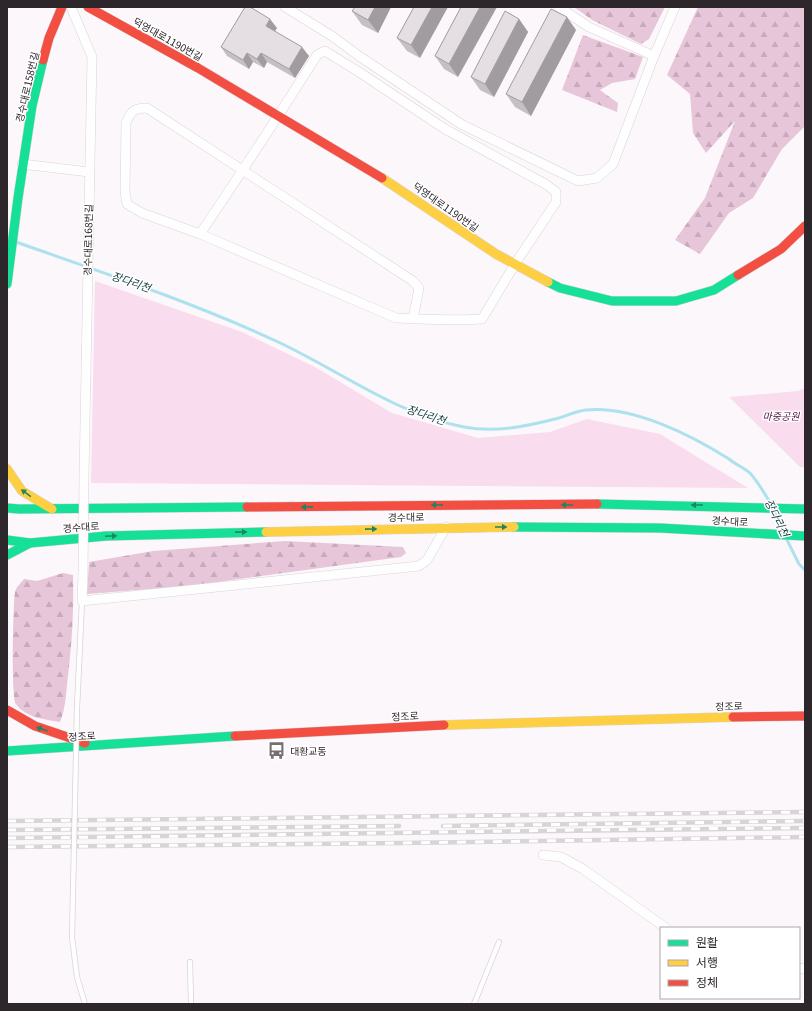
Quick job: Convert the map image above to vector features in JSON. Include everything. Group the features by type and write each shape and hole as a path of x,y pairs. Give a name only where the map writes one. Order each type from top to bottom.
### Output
{"main road":[{"name":"경수대로158번길","path":"7,284 22,164 32,106 49,38 62,7"},
{"name":"덕영대로1190번길","path":"88,7 198,68 396,186 496,254 560,288 612,301 676,301 714,290 781,249 805,226"},
{"path":"7,469 22,491 52,509"},
{"name":"경수대로","path":"7,508 704,505 805,509"},
{"name":"경수대로","path":"7,540 30,543 106,536 446,527 660,528 805,536"},
{"path":"7,555 30,543"},
{"path":"7,710 20,720 37,728 92,746"},
{"name":"정조로","path":"7,751 181,739 442,725 805,716"}],"street":[{"name":"경수대로168번길","path":"71,7 92,57 89,236 86,292 82,601"},
{"path":"285,7 332,36 359,56 461,124 578,182 597,178 613,164 654,56 676,7"},
{"path":"559,7 589,27 654,56"},
{"path":"200,234 243,169 278,116 317,55 325,51 445,129 547,185 556,192 556,202 515,264 482,319 396,318 200,234 142,213 127,204 125,192 126,124 130,114 138,108 147,108 243,169 413,281 419,288 413,318"},
{"path":"22,164 89,172"},
{"path":"82,601 418,566 427,560 446,527"},
{"path":"543,855 561,857 583,868 641,904 665,927"}],"lane":[{"path":"82,601 77,708 72,937 77,977 85,1004"},
{"path":"474,1004 499,942"},
{"path":"190,962 191,1004"}],"green space":[{"path":"574,7 665,7 649,39 641,44 592,20"},
{"path":"698,7 805,7 805,126 782,149 753,198 729,213 700,254 675,240 705,198 735,121 706,153 693,133 690,94 667,75"},
{"path":"583,35 643,57 635,79 612,83 600,90 618,103 617,112 562,90"},
{"path":"95,281 242,332 315,367 392,413 478,438 550,432 587,419 660,434 748,488 91,483"},
{"name":"마중공원","path":"805,388 805,467 800,467 729,397 798,391"},
{"path":"285,541 403,547 406,553 401,557 189,586 87,594 89,562 153,551"},
{"path":"63,573 73,575 73,600 72,639 64,711 60,722 30,715 20,709 16,704 13,686 13,631 14,600 17,587 24,579 37,581"}],"building":[{"path":"245,7 250,7 270,19 266,26 302,47 289,69 261,53 257,59 247,53 243,60 221,47"},
{"path":"355,7 375,7 368,20 352,11"},
{"path":"414,7 432,7 411,45 397,38"},
{"path":"461,7 480,7 449,64 435,56"},
{"path":"551,9 567,17 522,102 506,94"},
{"path":"505,11 519,19 485,84 471,77"}],"waterway":[{"name":"장다리천","path":"16,242 148,288 212,313 299,352 391,402 439,421 476,429 500,429 536,424 586,410 622,412 641,417 679,432 714,450 745,469 756,480 771,504"},
{"name":"장다리천","path":"775,512 782,529"},
{"name":"장다리천","path":"787,540 799,564 805,570"}],"railway":[{"path":"7,821 805,812"},
{"path":"443,826 805,821"},
{"path":"7,830 399,826"},
{"path":"7,838 805,828"},
{"path":"7,847 805,837"}],"traffic: fast":[{"path":"7,284 32,106 43,60"},
{"path":"548,282 560,288 612,301 676,301 714,290 738,275"},
{"path":"597,504 805,509"},
{"path":"7,508 247,507"},
{"path":"514,527 660,528 805,536"},
{"path":"7,540 30,543 106,536 266,532"},
{"path":"7,555 30,543"},
{"path":"7,751 235,736"}],"traffic: slow":[{"path":"382,178 496,254 548,282"},
{"path":"7,469 22,491 52,509"},
{"path":"266,532 514,527"},
{"path":"444,725 733,717"}],"traffic: jam":[{"path":"43,60 49,38 62,7"},
{"path":"88,7 198,68 382,178"},
{"path":"738,275 781,249 805,226"},
{"path":"247,507 597,504"},
{"path":"7,710 35,726 85,743"},
{"path":"733,717 805,716"},
{"path":"235,736 444,725"}],"place":[{"name":"대황교동","path":"277,751"}]}
